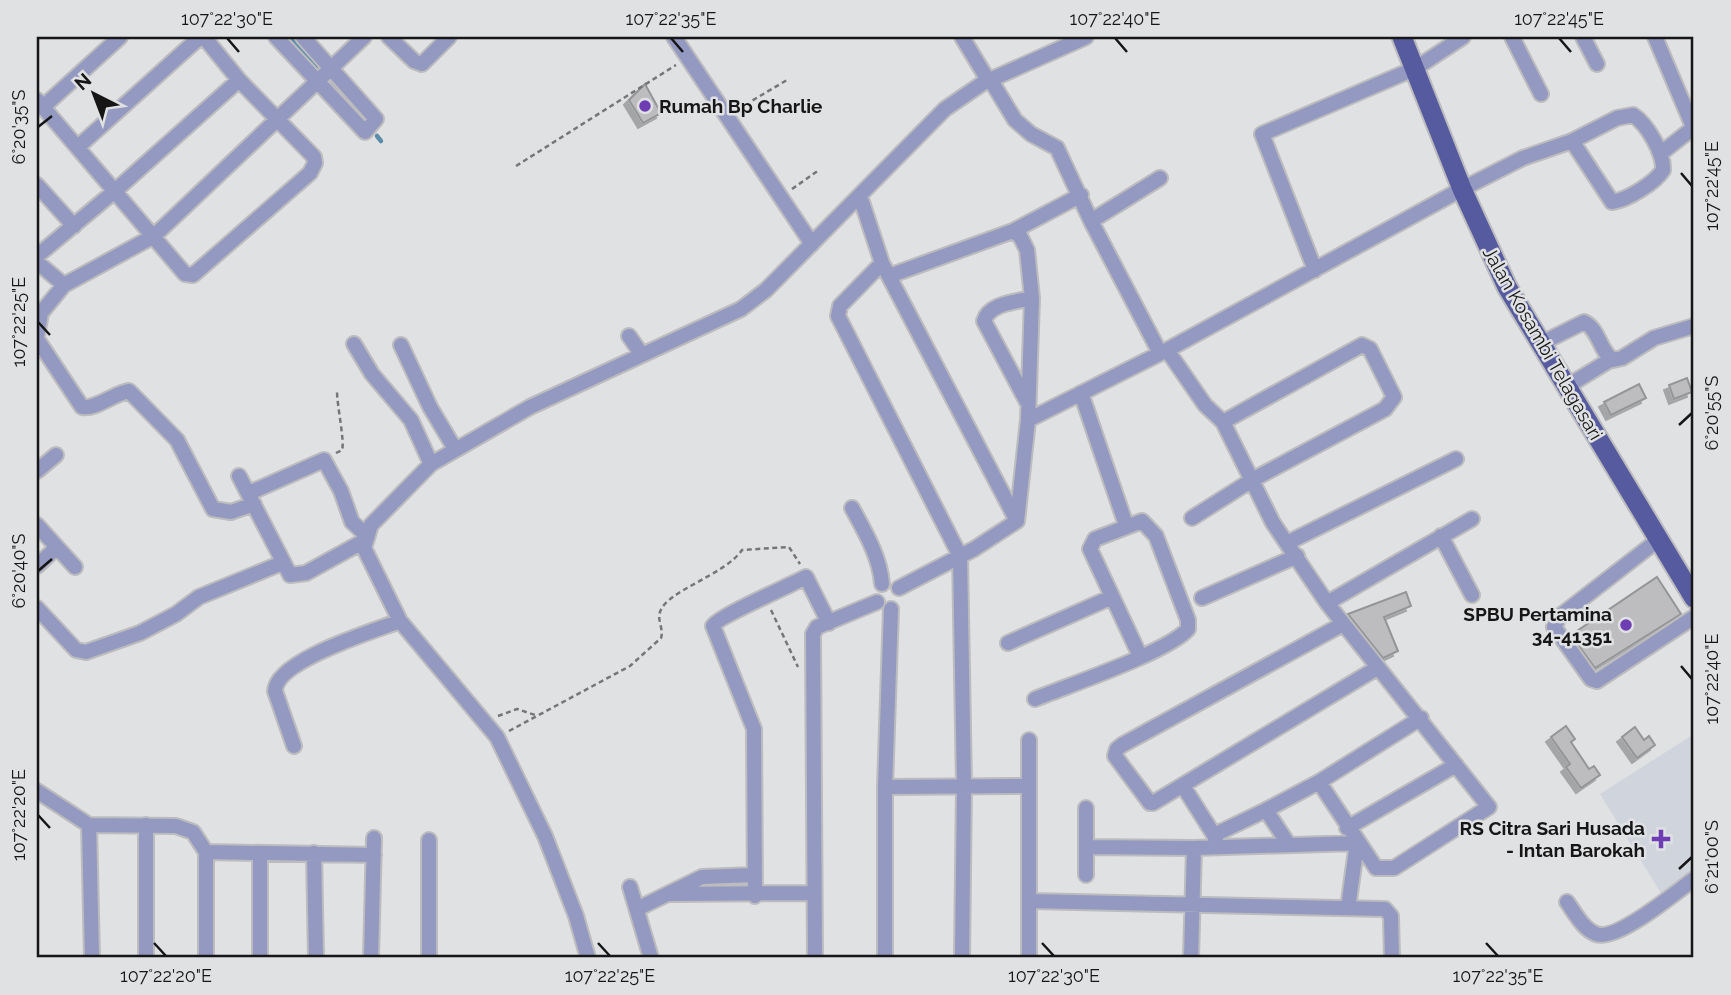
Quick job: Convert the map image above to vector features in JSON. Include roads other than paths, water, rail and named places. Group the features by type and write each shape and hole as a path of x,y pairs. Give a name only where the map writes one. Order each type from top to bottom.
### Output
{"main road":[{"name":"Jalan Kosambi Telagasari","path":"1402,37 1462,189 1507,287 1694,598"}],"street":[{"path":"79,146 202,37 314,159 310,173 193,275 185,274 40,103 120,37"},
{"path":"276,37 365,132 376,120 303,37"},
{"path":"364,37 154,236 64,285 41,313 37,338 82,407 91,407 121,392 129,391 138,398 177,440 212,509 225,513 324,460 341,491 352,522 365,538 377,578 400,621 497,737 545,836 576,916 588,958"},
{"path":"389,37 412,59 422,64 449,37"},
{"path":"674,37 813,244"},
{"path":"962,37 1015,120 1031,134 1058,148 1082,195 1091,221 1163,351 1205,405 1223,422 1287,543 1326,603 1487,801 1489,807 1389,869 1376,868 1319,782"},
{"path":"239,476 282,563 290,575 299,575 365,538 373,523 431,464 455,449 530,407 741,309 766,290 813,244 936,116 989,80 1060,42 1086,37"},
{"path":"1315,270 1262,134 1416,68 1463,37"},
{"path":"1512,37 1541,94"},
{"path":"1583,37 1597,64"},
{"path":"1655,37 1694,129 1660,154"},
{"path":"37,256 116,190 239,80"},
{"path":"1028,420 1163,351 1462,189 1523,158 1572,141 1617,118 1633,115 1641,121 1660,154 1663,170 1656,179 1612,202 1572,141"},
{"path":"1091,221 1160,178"},
{"path":"37,185 74,226"},
{"path":"962,958 964,785 960,555 838,316 841,306 885,270 1013,231 1082,195"},
{"path":"860,196 885,270 1017,521"},
{"path":"1013,231 1020,236 1027,250 1032,298 1028,420 1017,521"},
{"path":"37,261 64,285"},
{"path":"1027,403 984,321 986,313 997,306 1032,298"},
{"path":"1540,344 1584,322 1591,326 1611,360"},
{"path":"1566,387 1654,338 1694,326"},
{"path":"629,336 642,355"},
{"path":"354,344 372,373 411,420 431,464"},
{"path":"401,345 430,407 455,449"},
{"path":"1192,518 1252,480 1391,404 1394,397 1370,349 1362,345 1223,422"},
{"path":"1082,393 1126,525"},
{"path":"37,471 56,455"},
{"path":"1287,543 1456,459"},
{"path":"852,508 872,546 883,584"},
{"path":"1326,603 1472,519"},
{"path":"899,588 1017,521"},
{"path":"1035,699 1140,656 1179,639 1188,629 1188,620 1156,536 1142,522 1126,525 1091,542 1090,549 1140,656"},
{"path":"37,525 75,567"},
{"path":"1441,536 1472,595"},
{"path":"1658,540 1560,616 1554,627 1591,679 1597,681 1694,617"},
{"path":"37,566 57,547"},
{"path":"1202,598 1297,556"},
{"path":"37,608 76,650 86,652 140,633 176,614 199,597 282,563"},
{"path":"755,895 754,729 713,628 720,617 765,599 806,577 828,623"},
{"path":"877,602 876,591 883,584 891,583 899,588 901,601 891,609 885,787 886,958"},
{"path":"1008,643 1112,597"},
{"path":"815,958 814,631 877,602 891,609"},
{"path":"294,746 275,691 279,679 327,649 400,621"},
{"path":"1343,624 1115,751 1125,772 1150,803 1183,786 1377,668"},
{"path":"1086,847 1194,848 1216,841 1319,782 1420,719"},
{"path":"1028,958 1029,740"},
{"path":"1347,828 1456,765"},
{"path":"885,787 1029,786"},
{"path":"1183,786 1216,841"},
{"path":"37,791 89,825 187,828 197,836 206,852 206,958"},
{"path":"1086,808 1086,875"},
{"path":"1266,810 1289,845"},
{"path":"89,825 92,958"},
{"path":"146,825 146,958"},
{"path":"371,958 374,838"},
{"path":"429,840 429,958"},
{"path":"1216,841 1289,845 1357,843"},
{"path":"1348,908 1357,843"},
{"path":"1191,958 1194,848"},
{"path":"206,852 374,855"},
{"path":"260,853 260,958"},
{"path":"314,853 316,958"},
{"path":"639,908 702,877 754,875"},
{"path":"1567,902 1584,925 1595,934 1605,936 1623,929 1694,879"},
{"path":"630,887 639,908 651,958"},
{"path":"669,894 814,893"},
{"path":"1030,901 1348,908 1389,912 1392,958"}],"waterway":[{"path":"289,37 316,67"},
{"path":"331,85 347,102"},
{"path":"377,136 381,141"}],"place":[{"name":"Rumah Bp Charlie","path":"645,106"},
{"name":"SPBU Pertamina 34-41351","path":"1626,625"},
{"name":"RS Citra Sari Husada - Intan Barokah","path":"1661,839"}]}
